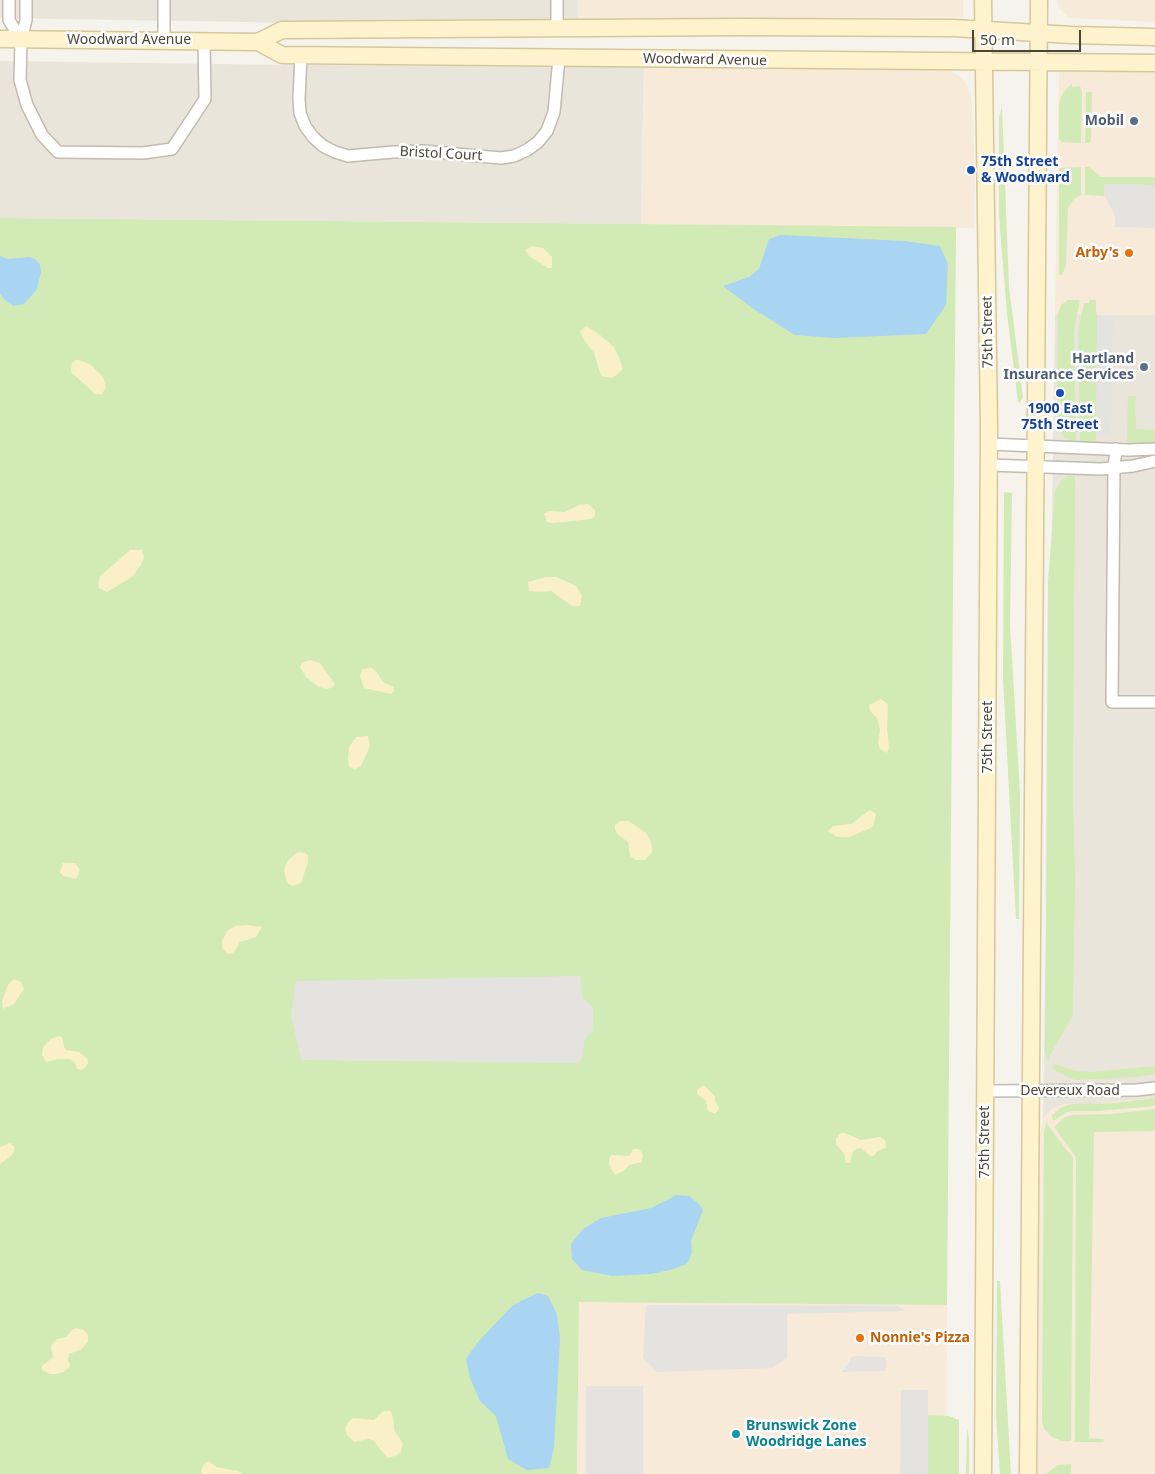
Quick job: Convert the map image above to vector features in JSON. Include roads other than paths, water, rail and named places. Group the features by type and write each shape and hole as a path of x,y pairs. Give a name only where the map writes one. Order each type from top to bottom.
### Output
{"main road":[{"name":"75th Street","path":"983,0 989,444 983,1474"},
{"path":"1028,1474 1039,0"},
{"name":"Woodward Avenue","path":"258,42 282,30 750,27 984,30 1155,37"},
{"name":"Woodward Avenue","path":"0,39 258,42 282,55 1155,63"}],"street":[{"path":"10,0 9,20 21,40"},
{"path":"26,0 26,20 21,40 20,80 27,105 42,135 58,152 133,153 172,149 205,99 204,41"},
{"path":"164,0 164,40"},
{"path":"557,0 557,29"},
{"name":"Bristol Court","path":"301,55 300,113 305,126 323,146 348,156 423,151 501,158 514,156 527,150 538,142 547,131 554,112 559,58"},
{"path":"989,444 1155,449"},
{"path":"1116,449 1114,468 1112,702 1155,702"},
{"path":"989,465 1101,469 1133,466 1155,461"},
{"name":"Devereux Road","path":"986,1091 1032,1092 1155,1088"}],"water":[{"path":"781,235 905,241 940,246 948,264 946,305 926,334 834,338 795,335 755,310 723,286 749,277 759,269 769,239"},
{"path":"0,256 8,259 29,257 35,259 40,264 41,272 37,289 24,304 14,306 0,294"},
{"path":"677,1195 689,1196 703,1210 691,1241 692,1253 688,1262 684,1265 651,1274 612,1276 582,1270 572,1259 571,1244 583,1229 601,1218 651,1208"},
{"path":"538,1293 548,1296 557,1314 560,1338 554,1448 549,1468 527,1470 508,1459 496,1416 480,1401 470,1378 466,1359 478,1342 513,1305"}],"place":[{"name":"Mobil","path":"1134,121"},
{"name":"75th Street & Woodward","path":"971,170"},
{"name":"Arby's","path":"1129,253"},
{"name":"Hartland Insurance Services","path":"1144,367"},
{"name":"1900 East 75th Street","path":"1060,393"},
{"name":"Nonnie's Pizza","path":"860,1338"},
{"name":"Brunswick Zone Woodridge Lanes","path":"736,1434"}]}
